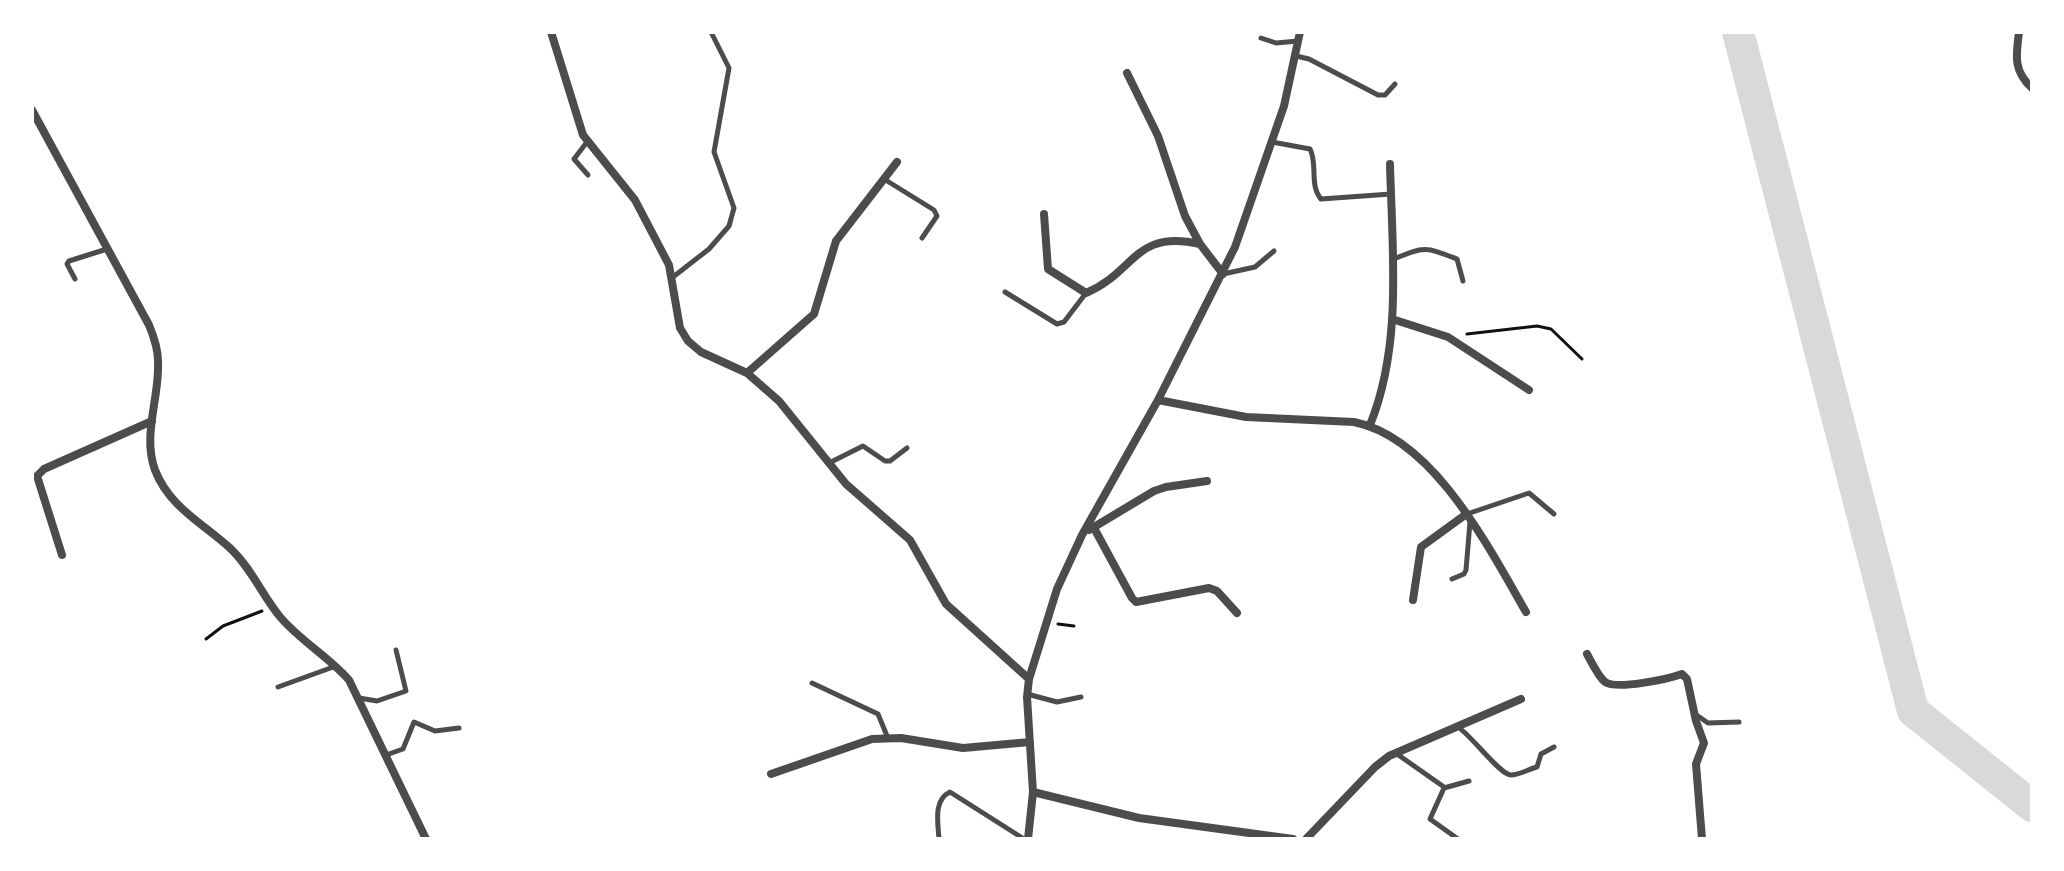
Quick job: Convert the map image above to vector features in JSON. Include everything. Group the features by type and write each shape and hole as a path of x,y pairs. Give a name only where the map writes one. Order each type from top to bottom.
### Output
{"street":[{"path":"551,32 587,142 635,200 669,265 680,328 688,341 701,352 747,373 779,401 856,494 910,540 946,604 1029,679"},
{"path":"2019,32 2015,62 2032,88"},
{"path":"1026,839 1033,792 1027,694 1057,589 1082,535 1158,400 1235,247 1284,106 1299,37"},
{"path":"1127,73 1158,136 1185,216 1200,244 1223,274"},
{"path":"32,110 149,325 156,344 159,363 150,449 164,489 177,505 232,550 287,625 337,665 359,698 426,839"},
{"path":"747,373 814,314 836,241 897,162"},
{"path":"1370,425 1380,396 1392,319 1390,164"},
{"path":"1044,214 1048,269 1086,293 1105,285 1148,246 1179,240 1200,244"},
{"path":"1392,319 1448,337 1529,390"},
{"path":"1158,400 1246,417 1370,425 1418,454 1431,467 1488,547 1526,612"},
{"path":"62,555 37,476 44,469 152,421"},
{"path":"1082,535 1154,491 1207,481"},
{"path":"1413,600 1421,547 1468,518"},
{"path":"1094,528 1136,602 1209,588 1217,591 1237,613"},
{"path":"1587,654 1604,681 1614,686 1670,679 1682,674 1687,679 1704,743 1696,764 1702,839"},
{"path":"1306,839 1375,767 1396,753 1521,699"},
{"path":"771,774 887,736 963,748 1030,742"},
{"path":"1033,792 1139,818 1293,839"}],"lane":[{"path":"673,277 709,249 729,226 734,208 714,152 729,68 711,32"},
{"path":"1261,38 1276,43 1299,37"},
{"path":"1296,56 1309,59 1378,95 1385,95 1395,84"},
{"path":"587,142 574,159 588,175"},
{"path":"1272,142 1310,149 1316,194 1321,199 1391,194"},
{"path":"884,179 934,210 937,216 922,238"},
{"path":"75,279 67,264 69,261 108,248"},
{"path":"1391,260 1419,248 1430,248 1457,259 1463,281"},
{"path":"1223,274 1255,267 1274,251"},
{"path":"1005,292 1057,324 1064,322 1086,293"},
{"path":"829,463 863,446 885,461 890,461 907,448"},
{"path":"1452,579 1466,570 1468,518 1529,493 1554,514"},
{"path":"359,698 377,701 406,691 396,650"},
{"path":"278,687 337,665"},
{"path":"812,683 878,714 887,736"},
{"path":"1027,694 1057,702 1081,697"},
{"path":"1695,714 1708,723 1739,722"},
{"path":"386,755 403,749 414,722 435,731 459,728"},
{"path":"1457,726 1477,742 1501,772 1512,775 1537,767 1541,754 1554,747"},
{"path":"1396,753 1444,788"},
{"path":"1444,788 1469,781"},
{"path":"1444,788 1430,819 1458,839"},
{"path":"939,839 938,806 943,795 950,792 1026,839"}],"path":[{"path":"1448,337 1537,326 1551,329 1582,359"},
{"path":"206,639 223,626 273,607"}],"waterway":[{"path":"1738,32 1913,711 2032,806"}]}
